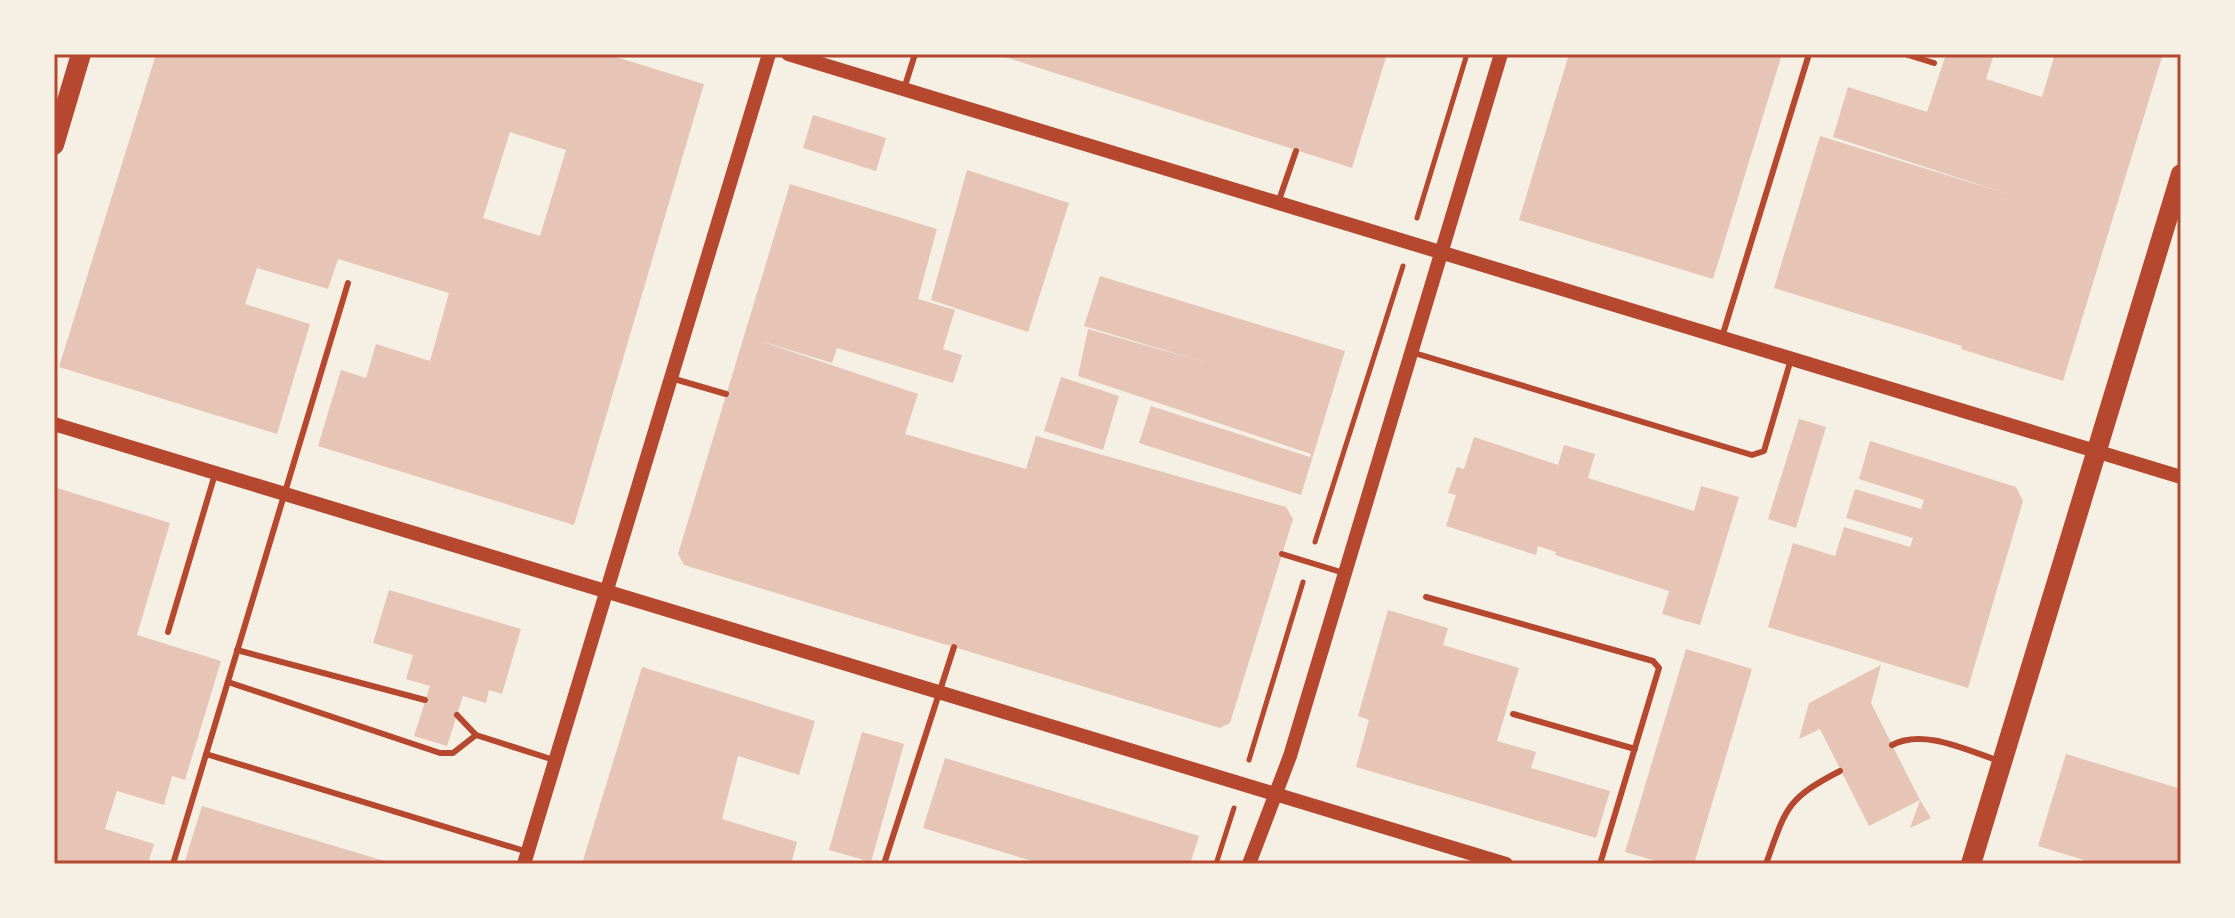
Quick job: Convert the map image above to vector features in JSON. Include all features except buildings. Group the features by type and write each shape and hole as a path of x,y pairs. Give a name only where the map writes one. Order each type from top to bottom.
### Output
{"main road":[{"path":"54,145 81,54"},
{"path":"1971,864 2181,174"}],"street":[{"path":"526,858 769,54"},
{"path":"788,54 2181,477"},
{"path":"1249,864 1290,756 1501,54"},
{"path":"54,424 1506,864"}],"lane":[{"path":"904,89 915,54"},
{"path":"1722,337 1809,54"},
{"path":"1905,54 1934,63"},
{"path":"1278,203 1296,151"},
{"path":"173,864 348,283"},
{"path":"1411,352 1752,455 1764,451 1792,358"},
{"path":"671,378 726,394"},
{"path":"168,632 216,473"},
{"path":"1282,554 1344,573"},
{"path":"1426,597 1653,661 1659,668 1600,864"},
{"path":"884,864 954,647"},
{"path":"237,650 425,700"},
{"path":"228,682 440,753 453,753 476,735"},
{"path":"1513,714 1635,749"},
{"path":"457,715 476,735 555,760"},
{"path":"1892,745 1903,739 1922,738 2002,762"},
{"path":"206,754 526,858"},
{"path":"1766,864 1781,821 1795,799 1806,788 1840,771"}],"path":[{"path":"1216,864 1467,54"}]}
